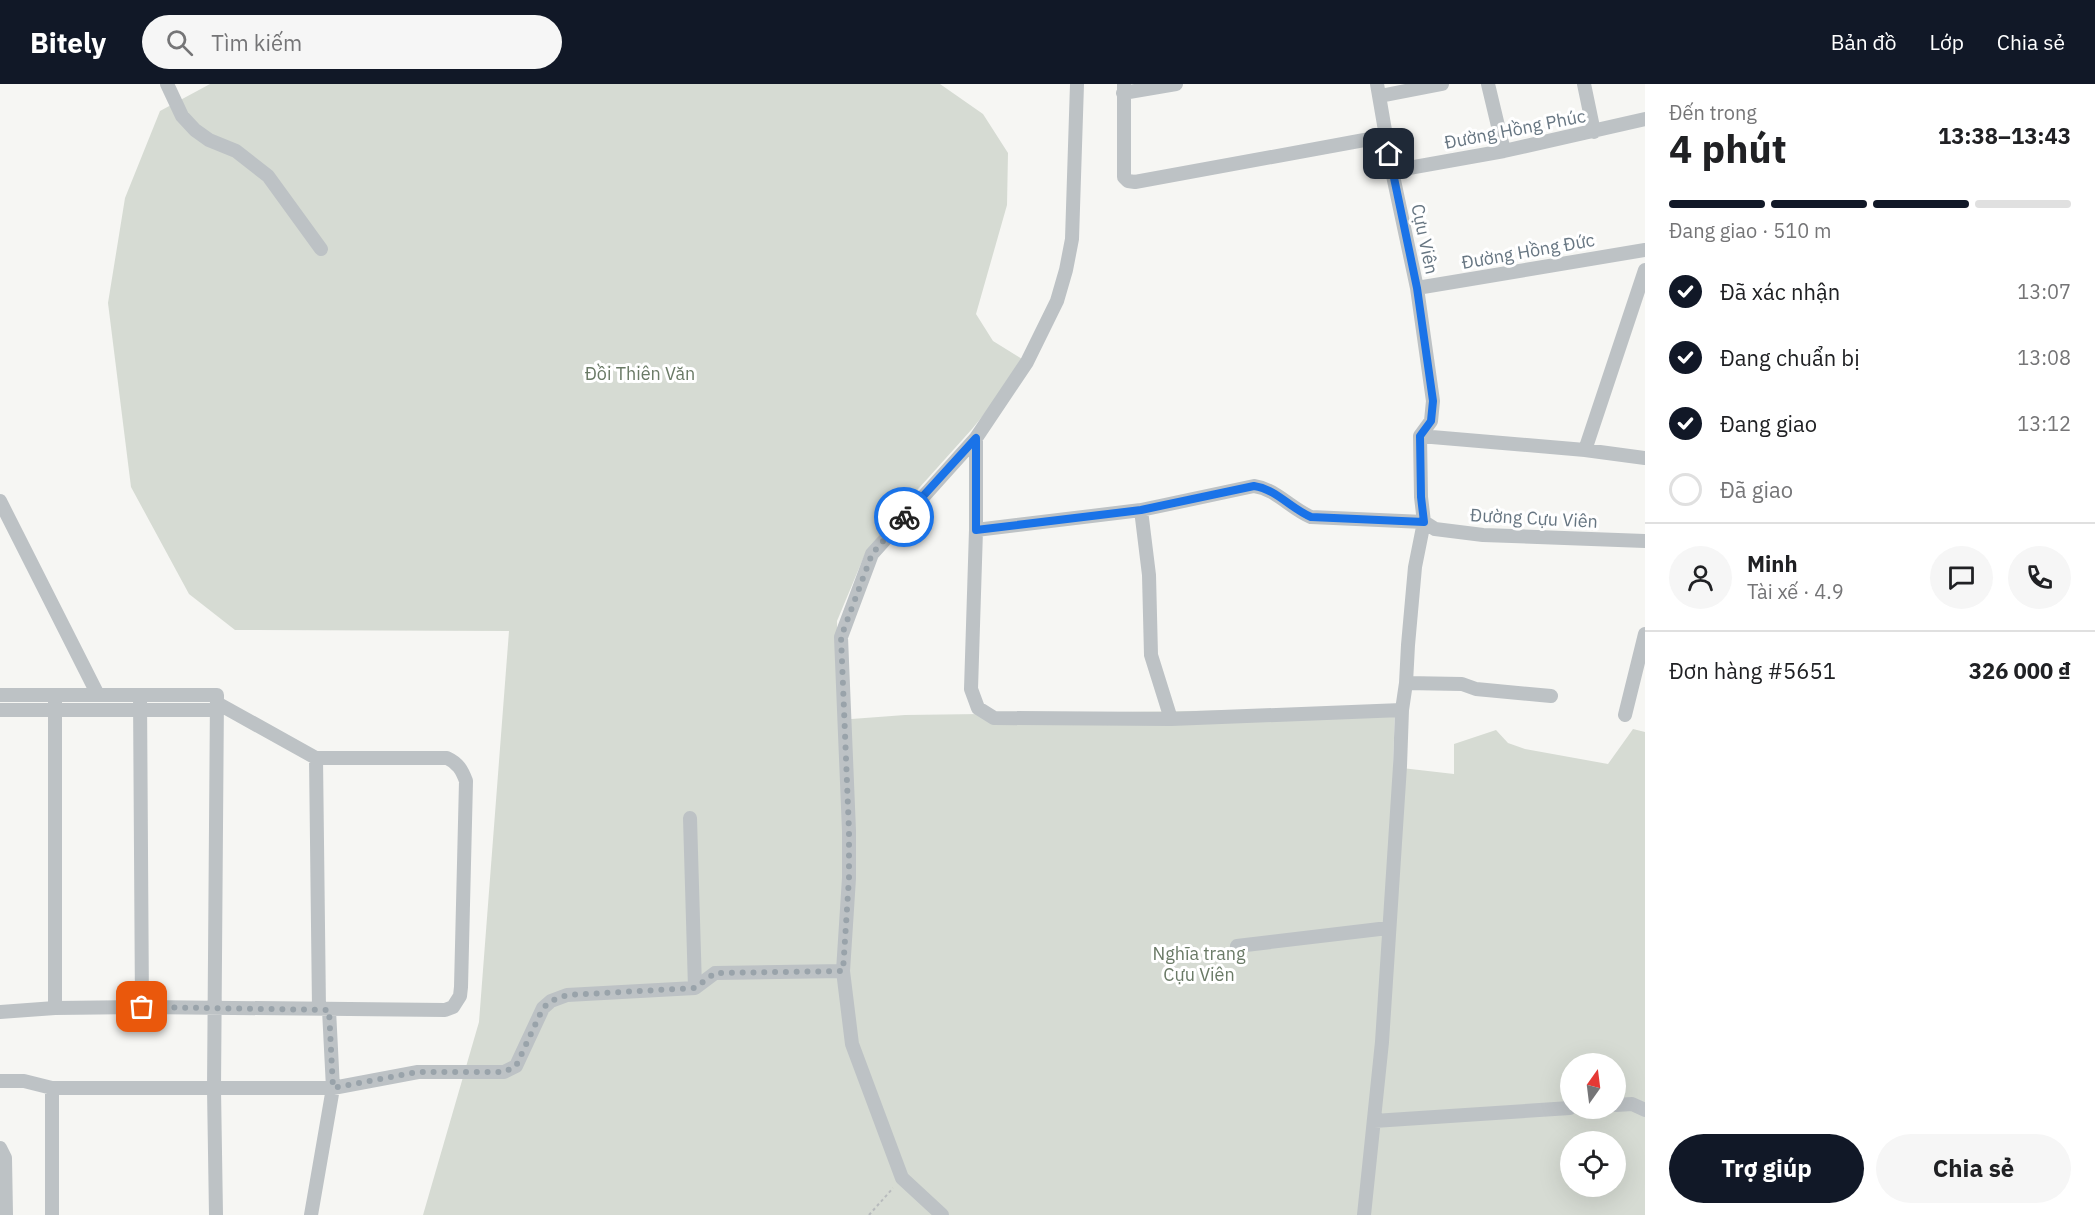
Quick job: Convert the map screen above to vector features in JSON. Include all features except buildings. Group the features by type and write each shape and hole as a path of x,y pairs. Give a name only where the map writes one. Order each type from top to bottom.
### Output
{"street":[{"path":"167,84 182,116 189,123 209,140 236,151 268,176 321,249"},
{"path":"942,1215 902,1178 852,1044 843,971 849,878 849,831 841,637 872,554 976,438 1027,362 1047,324 1060,291 1072,239 1077,84"},
{"path":"1176,84 1124,89 1124,177 1128,181 1135,182 1386,136"},
{"path":"1378,90 1442,84"},
{"path":"1488,84 1504,150"},
{"path":"1584,84 1594,132"},
{"name":"Cựu Viên","path":"1378,90 1392,171 1417,288 1433,401 1431,421 1420,436"},
{"name":"Đường Hồng Phúc","path":"1392,171 1594,132 1645,119"},
{"name":"Đường Hồng Đức","path":"1417,288 1645,250"},
{"path":"1585,450 1645,270"},
{"path":"1364,1215 1382,1042 1402,710 1415,567 1424,522 1421,497 1420,436 1585,450 1645,458"},
{"path":"976,438 976,530 971,689 978,708 994,718 1172,719 1402,710"},
{"name":"Đường Cựu Viên","path":"976,530 1141,510 1254,486 1271,491 1311,517 1424,522 1435,529 1483,535 1645,541"},
{"path":"0,501 98,695"},
{"path":"1141,510 1149,575 1151,656 1172,719"},
{"path":"1625,715 1645,634"},
{"path":"1406,683 1462,684 1476,689 1551,696"},
{"path":"0,695 140,695 217,703 316,758 447,758 456,762 466,781 461,987 460,996 453,1007 445,1010 142,1007 55,1008 0,1012"},
{"path":"55,695 55,1008"},
{"path":"140,695 142,1007"},
{"path":"0,710 140,711 217,703"},
{"path":"216,1215 214,1089 217,703"},
{"path":"311,1215 333,1088 324,1010 316,758"},
{"path":"690,818 695,988"},
{"path":"1237,946 1388,928"},
{"path":"0,1081 24,1081 52,1088 333,1088 418,1072 504,1072 516,1066 543,1008 551,1001 567,995 695,988 715,973 843,971"},
{"path":"52,1088 52,1215"},
{"path":"1626,1104 1632,1104 1645,1110"},
{"path":"1374,1121 1560,1109"},
{"path":"0,1148 5,1158 6,1215"}],"path":[{"path":"869,1215 902,1178"}],"green space":[{"name":"Đồi Thiên Văn","path":"210,84 940,84 983,114 1008,153 1007,205 976,314 993,341 1027,362 972,429 902,507 865,554 837,621 838,720 905,715 1395,708 1393,767 1454,774 1454,744 1496,730 1508,743 1525,749 1608,764 1633,729 1645,732 1645,1215 423,1215 479,1022 509,631 235,630 189,594 131,487 108,303 125,198 160,111"}],"way so far":[{"path":"142,1007 329,1010 333,1088 418,1072 504,1072 516,1066 543,1008 551,1001 567,995 695,988 715,973 843,971 849,878 849,831 841,637 872,554 904,517"}],"route":[{"path":"904,517 976,438 976,530 1141,510 1254,486 1271,491 1311,517 1424,522 1421,497 1420,436 1431,421 1433,401 1417,288 1389,154"}],"park label":[{"name":"Nghĩa trang Cựu Viên","path":"1199,963"}]}
